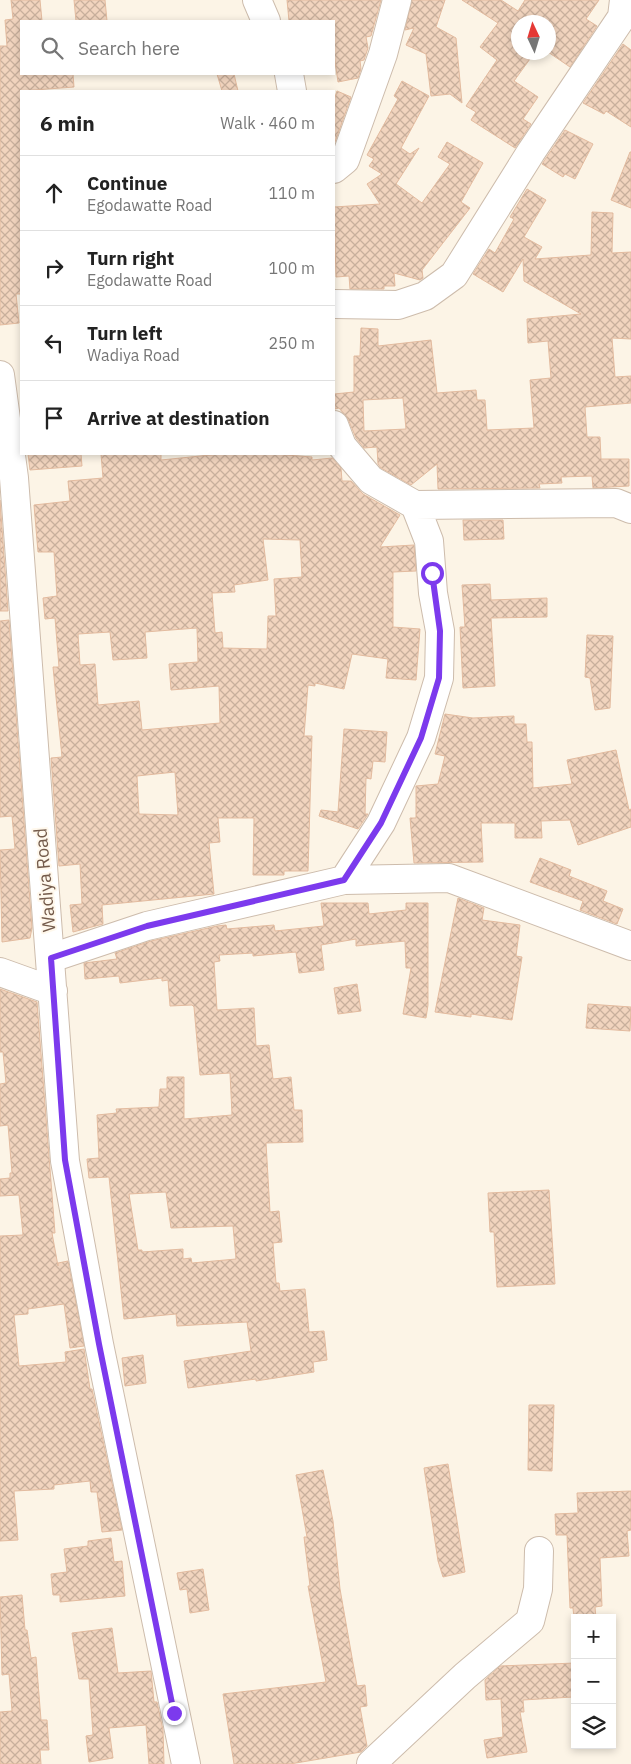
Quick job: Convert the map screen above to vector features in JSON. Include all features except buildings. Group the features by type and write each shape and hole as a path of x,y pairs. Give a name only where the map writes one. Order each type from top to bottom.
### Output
{"street":[{"path":"257,0 266,20"},
{"path":"335,167 345,160 383,54 397,0"},
{"path":"335,304 398,305 425,296 454,275 531,152 622,17 624,0"},
{"path":"289,75 292,90"},
{"name":"Wadiya Road","path":"0,375 14,478 65,1160 99,1344 186,1764"},
{"path":"335,428 342,446 371,480 415,506 616,503 631,509"},
{"path":"344,880 381,823 417,746 439,678 440,631 433,593 429,541 415,506"},
{"path":"51,958 147,926 344,880 449,878 631,946"},
{"path":"0,972 53,991"},
{"path":"371,1764 465,1676 530,1621 538,1589 539,1551"}],"route":[{"path":"174,1713 99,1344 65,1160 51,958 147,926 344,880 381,823 421,738 439,678 440,631 433,593 432,573"}]}
